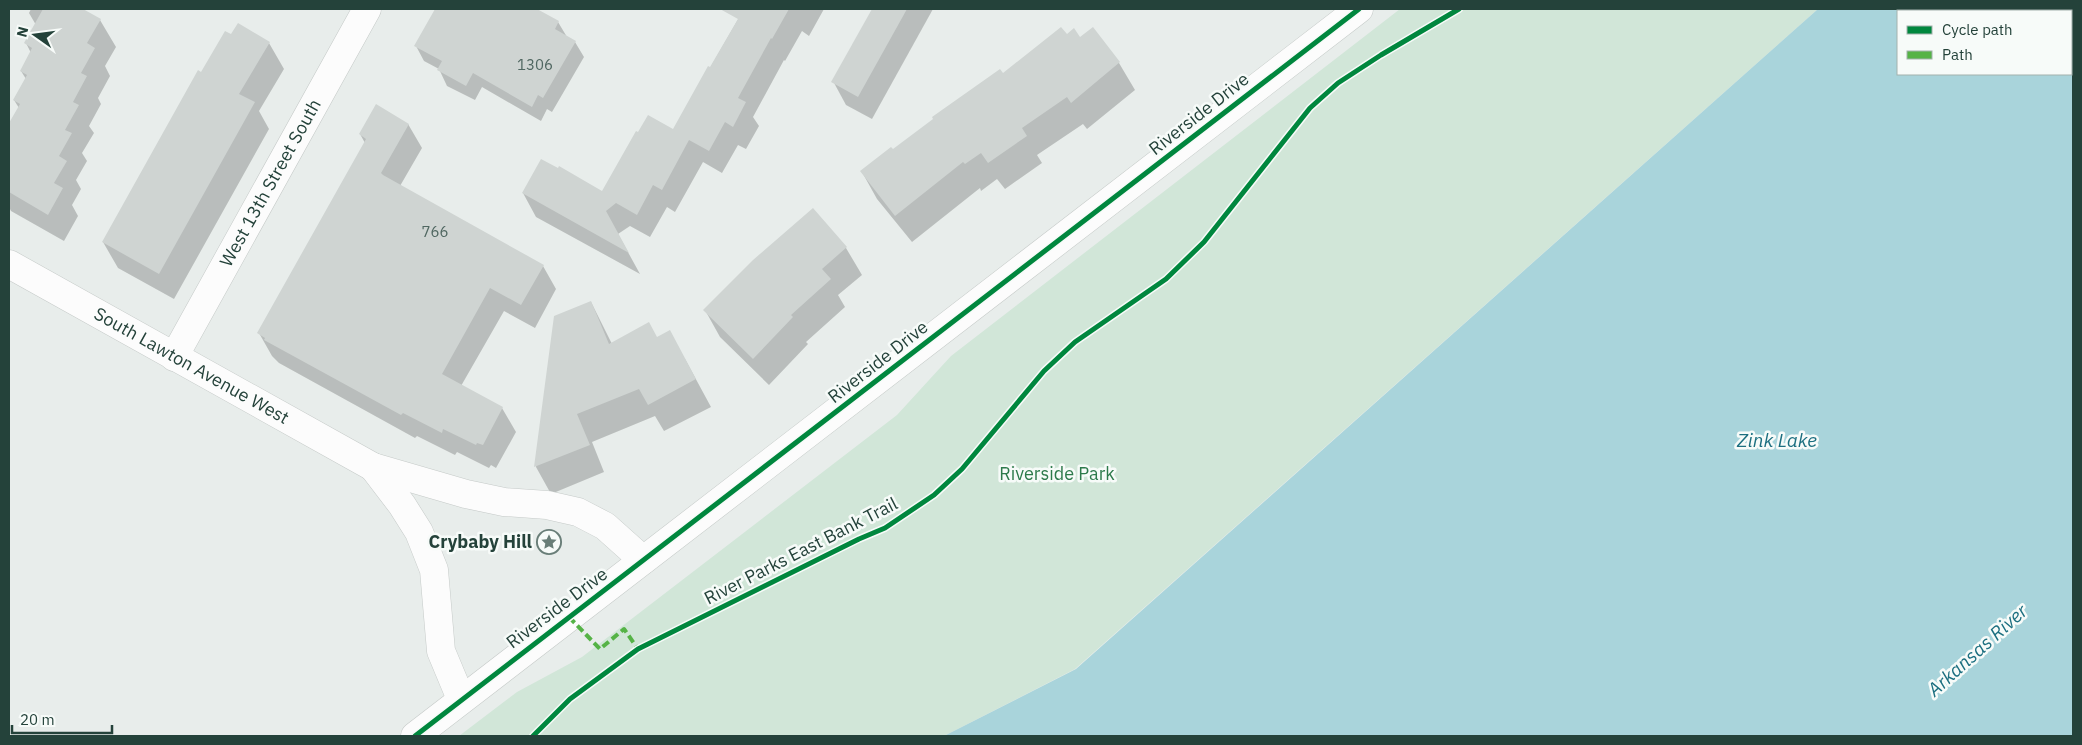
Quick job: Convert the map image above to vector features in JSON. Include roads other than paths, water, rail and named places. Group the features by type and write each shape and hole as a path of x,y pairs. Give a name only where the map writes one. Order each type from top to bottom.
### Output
{"street":[{"name":"West 13th Street South","path":"174,357 367,9"},
{"name":"Riverside Drive","path":"414,736 1359,9"},
{"name":"South Lawton Avenue West","path":"9,264 373,467 466,494 504,502 546,505 578,512 604,526 643,560"},
{"name":"South Lawton Avenue West","path":"373,467 402,505 419,532 434,570 441,652 462,699"}],"water":[{"name":"Zink Lake","path":"1818,9 2073,9 2073,736 944,736 1076,669"}],"place":[{"name":"Crybaby Hill","path":"549,542"}],"park label":[{"name":"Riverside Park","path":"1057,474"}],"water label":[{"name":"Arkansas River","path":"1977,650"}]}
